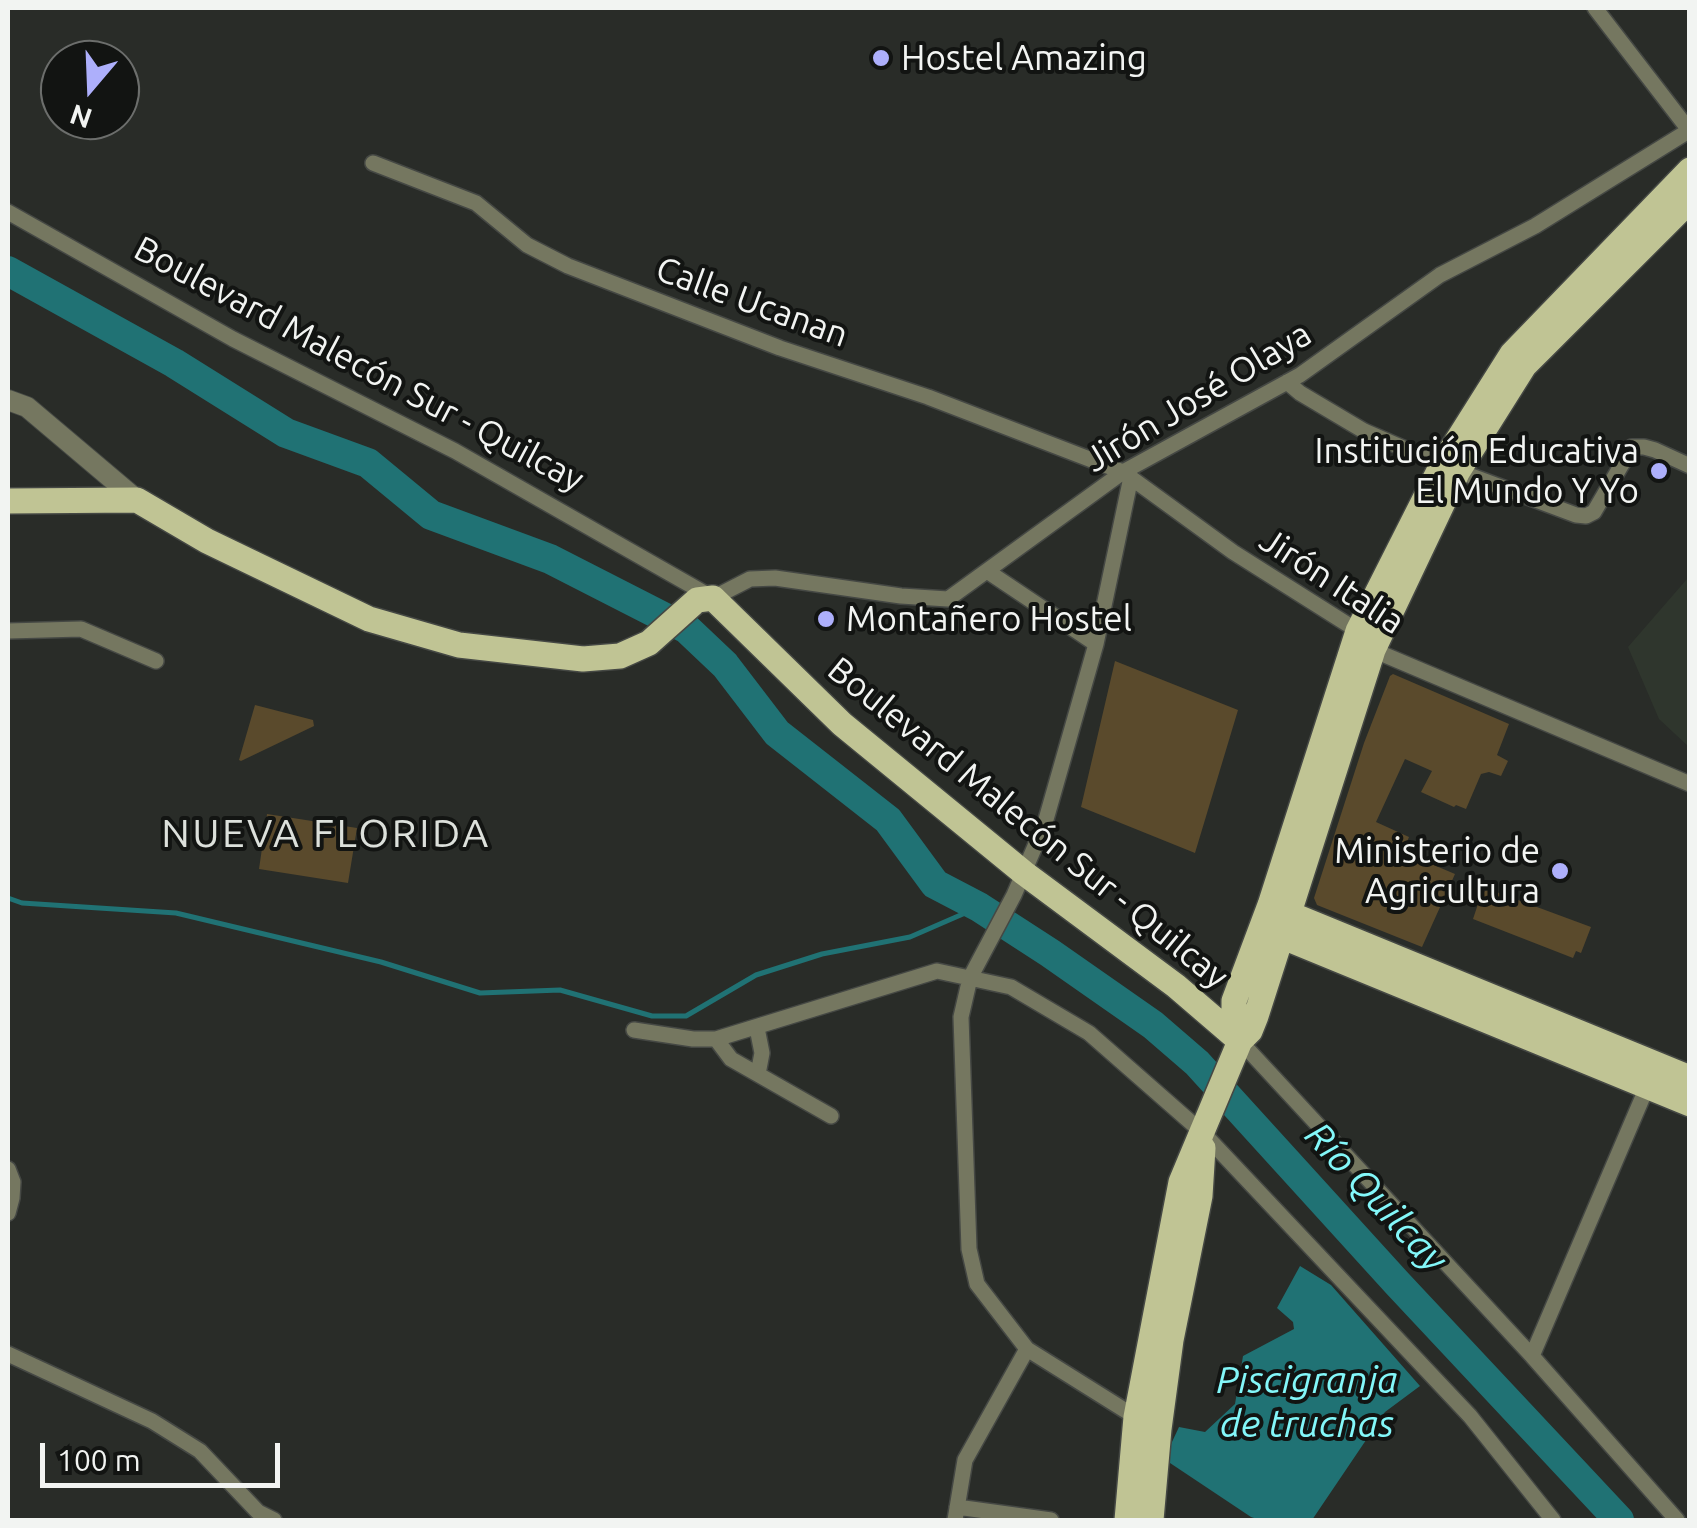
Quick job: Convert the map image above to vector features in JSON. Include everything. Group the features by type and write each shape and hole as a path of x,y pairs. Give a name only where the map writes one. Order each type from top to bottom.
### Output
{"main road":[{"path":"1552,325 1689,172"},
{"path":"1127,1520 1136,1417 1182,1182 1236,1050 1234,1001 1275,921 1365,640 1450,468 1512,354 1552,325 1690,200"},
{"path":"8,501 137,500 206,541 369,619 459,645 583,659 620,656 649,642 705,599"},
{"name":"Boulevard Malecón Sur - Quilcay","path":"705,599 1019,884 1176,986 1236,1050"},
{"path":"1275,921 1690,1078"},
{"path":"1275,921 1690,1104"},
{"path":"1151,1520 1171,1340 1200,1196 1207,1124"}],"street":[{"path":"1595,8 1689,130"},
{"name":"Jirón José Olaya","path":"705,599 750,579 776,578 900,596 948,598 1127,475 1287,382 1440,276 1535,226 1689,130"},
{"name":"Calle Ucanan","path":"373,164 476,203 528,245 568,266 780,348 928,397 1127,475"},
{"name":"Boulevard Malecón Sur - Quilcay","path":"8,212 233,338 455,450 705,599"},
{"path":"1287,382 1364,430 1450,468 1576,515 1594,512 1632,447 1655,450 1690,466"},
{"path":"8,400 26,408 137,500"},
{"name":"Jirón José Olaya","path":"1027,1349 977,1284 969,1250 961,1017 976,969 1045,823 1096,644 1127,475"},
{"name":"Jirón Italia","path":"1127,475 1365,640 1690,784"},
{"path":"987,571 1096,644"},
{"path":"8,631 81,629 156,661"},
{"path":"634,1030 693,1040 716,1039 937,970 976,969 1011,987 1090,1033 1207,1124 1470,1416 1553,1520"},
{"path":"757,1028 762,1052 758,1074"},
{"path":"716,1039 731,1059 831,1116"},
{"name":"Boulevard Malecón Sur - Quilcay","path":"1236,1050 1532,1356 1677,1520"},
{"path":"1532,1356 1647,1088"},
{"path":"8,1169 13,1182 8,1213"},
{"path":"1051,1520 956,1514 965,1460 1027,1349 1159,1430"},
{"path":"8,1354 152,1421 200,1451 258,1512 274,1520"}],"shaded area":[{"path":"1689,572 1689,747 1659,719 1628,647"},
{"path":"1115,661 1238,710 1195,853 1081,807"},
{"path":"1393,674 1509,724 1497,755 1508,761 1501,776 1481,774 1466,809 1421,792 1432,771 1405,759 1376,822 1409,837 1403,852 1455,874 1422,947 1317,905 1314,898 1364,743"},
{"path":"255,705 313,720 314,726 241,761"},
{"path":"267,814 357,828 348,883 259,869"},
{"path":"1491,890 1591,927 1581,953 1576,951 1573,958 1473,919 1481,895"}],"water":[{"name":"Piscigranja de truchas","path":"1300,1266 1331,1285 1420,1386 1385,1412 1312,1520 1260,1520 1164,1459 1179,1427 1205,1432 1235,1404 1243,1356 1294,1329 1293,1322 1277,1308"}],"waterway":[{"name":"Río Quilcay","path":"8,271 174,363 286,433 368,463 431,515 550,559 687,629 725,665 777,733 888,820 935,884 1050,953 1153,1025 1197,1063 1619,1520"},
{"path":"8,898 22,903 176,913 381,962 480,993 560,990 652,1016 686,1016 756,975 822,954 910,937 979,907"}],"place":[{"name":"Hostel Amazing","path":"881,58"},
{"name":"Institución Educativa El Mundo Y Yo","path":"1659,471"},
{"name":"Montañero Hostel","path":"826,619"},
{"name":"Ministerio de Agricultura","path":"1560,871"}],"district":[{"name":"NUEVA FLORIDA","path":"326,834"}]}
